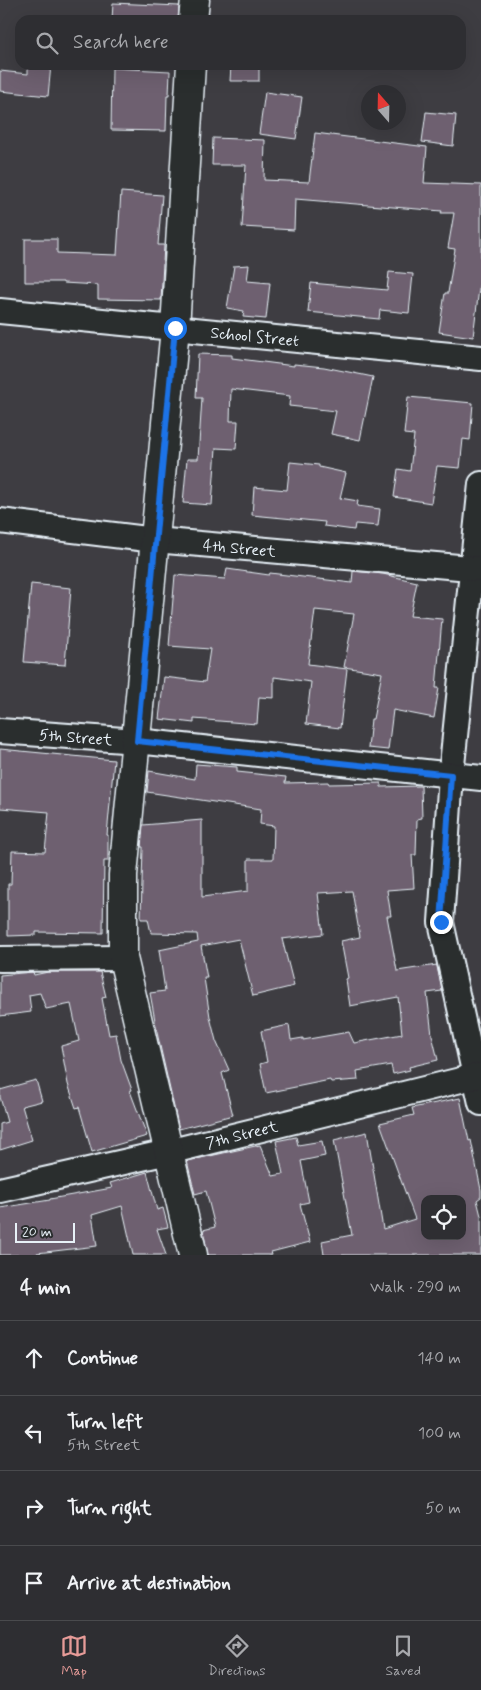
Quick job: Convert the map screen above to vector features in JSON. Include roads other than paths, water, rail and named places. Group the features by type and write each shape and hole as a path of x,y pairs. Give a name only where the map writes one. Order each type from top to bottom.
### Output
{"main road":[{"path":"193,15 194,0"},
{"path":"191,70 175,328 123,875 123,958 193,1255"}],"street":[{"name":"School Street","path":"0,311 481,358"},
{"path":"481,484 477,569 451,775 441,922 478,1076 481,1103"},
{"name":"4th Street","path":"0,521 155,540 477,569"},
{"name":"5th Street","path":"0,730 137,741 481,778"},
{"path":"0,959 123,958"},
{"name":"7th Street","path":"0,1190 168,1152 478,1076"}]}
